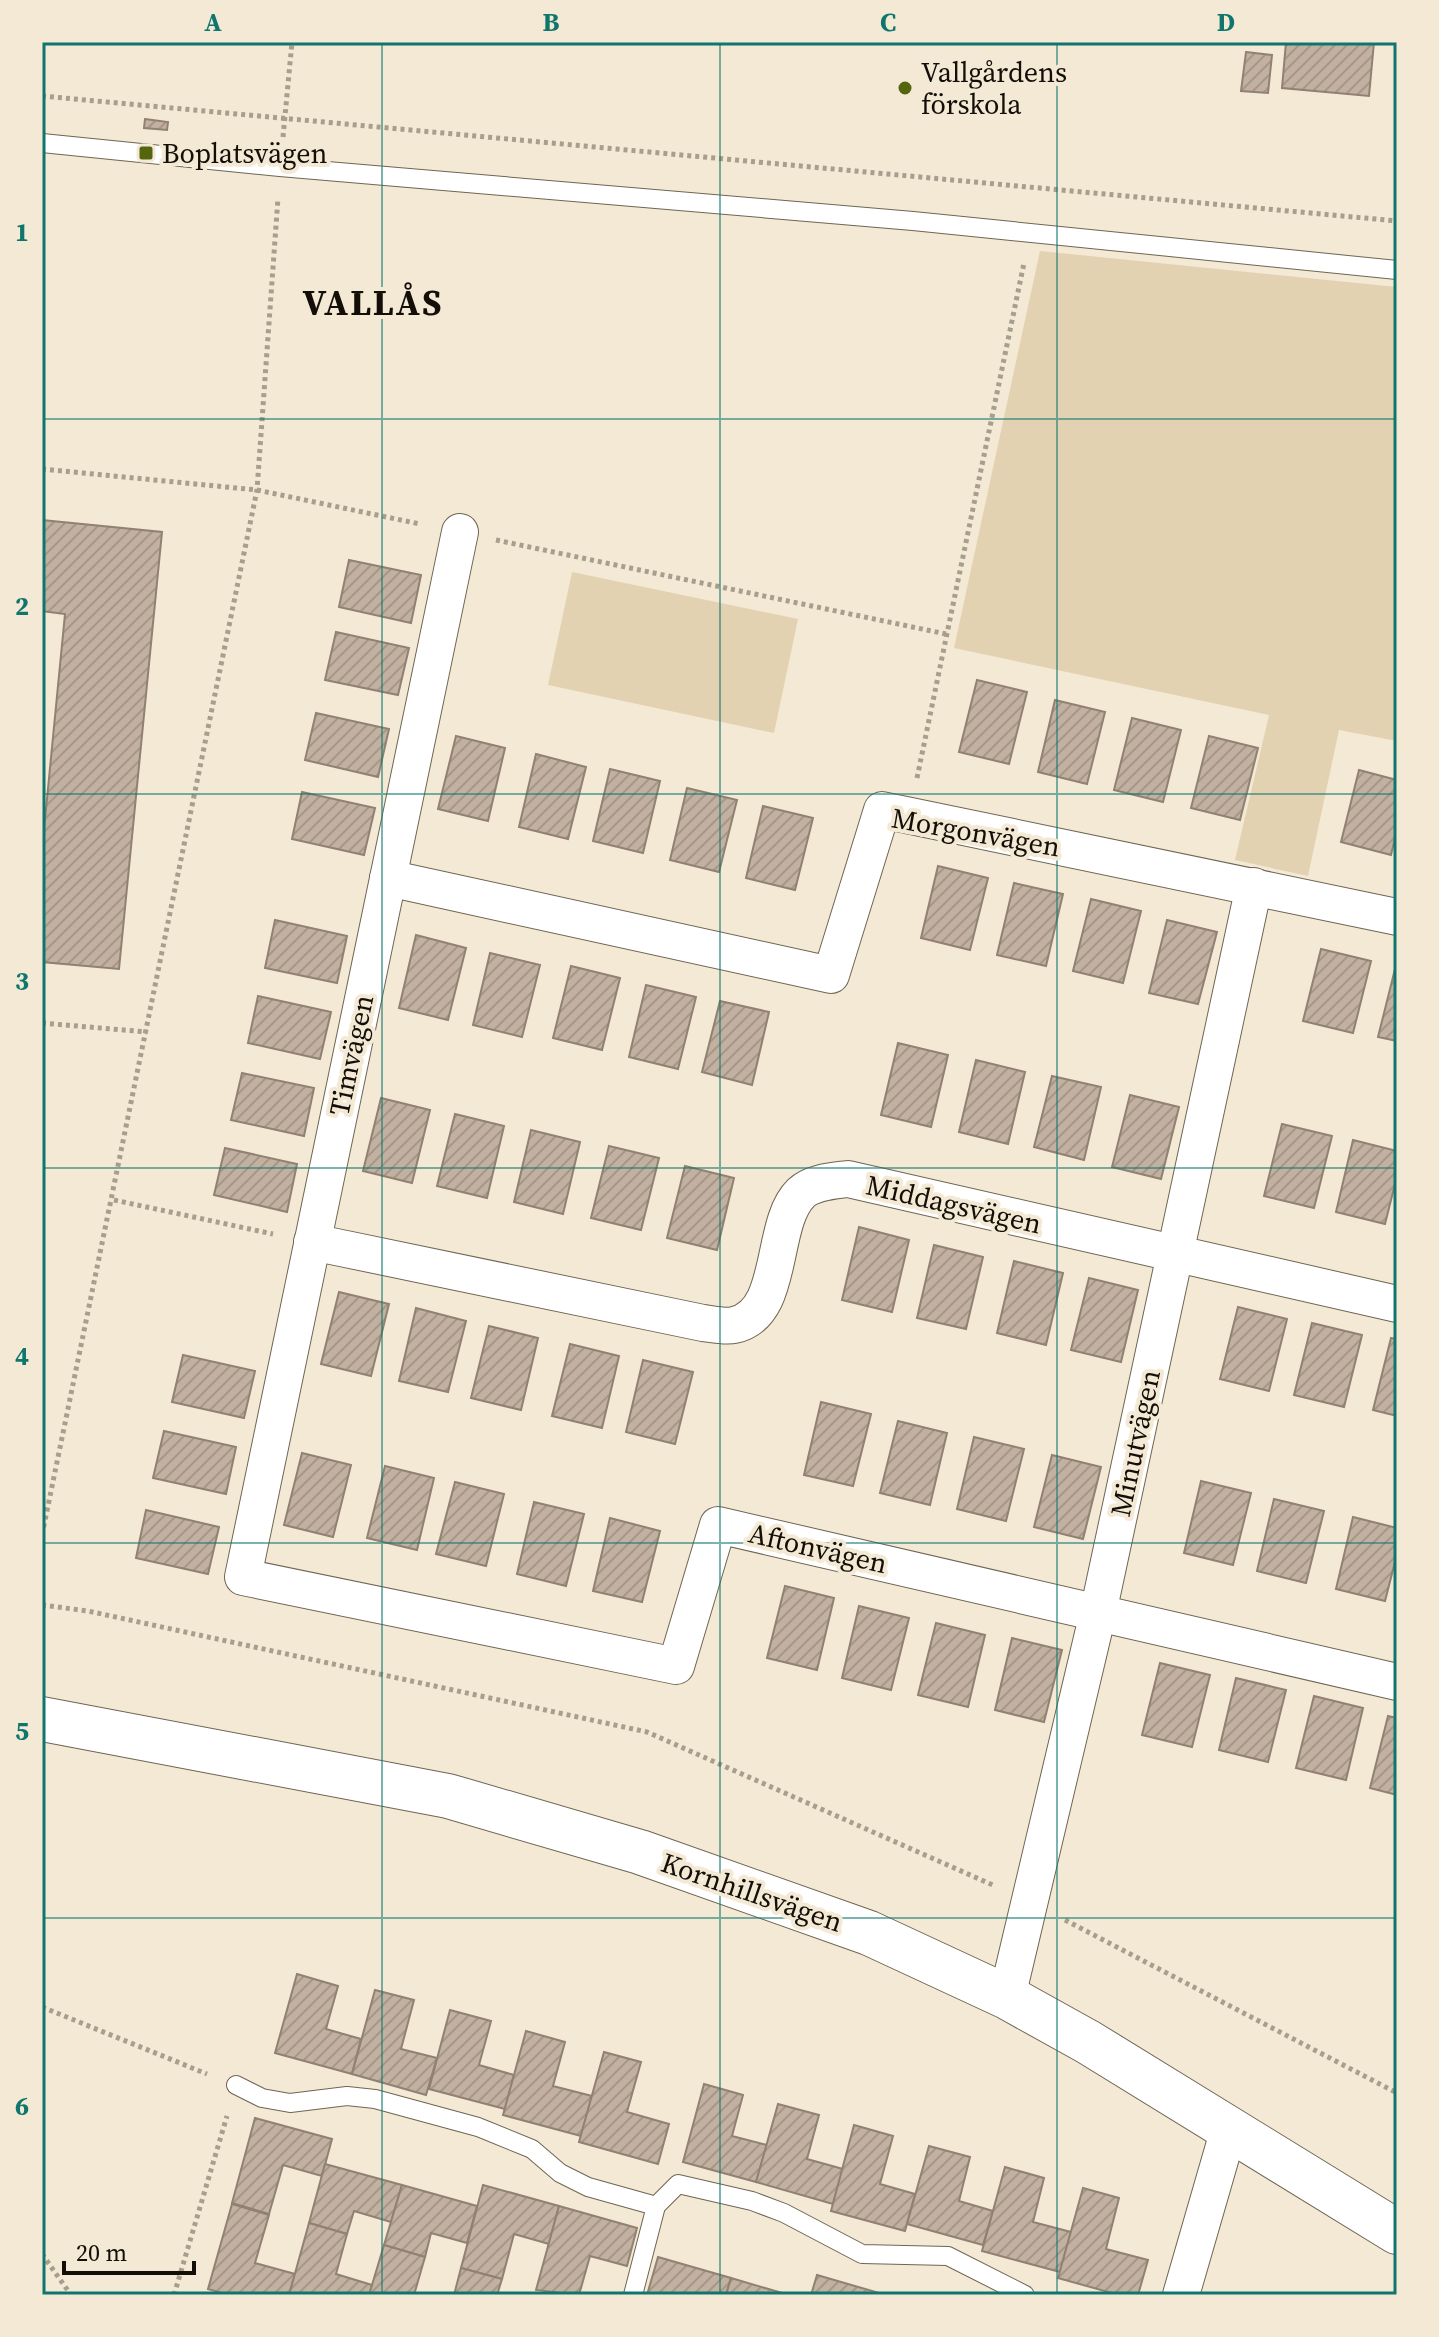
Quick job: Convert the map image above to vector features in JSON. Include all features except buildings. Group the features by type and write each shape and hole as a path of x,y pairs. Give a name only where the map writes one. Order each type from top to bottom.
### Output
{"street":[{"name":"Timvägen","path":"243,1577 460,532"},
{"name":"Morgonvägen","path":"388,878 831,975 882,810 1397,917"},
{"name":"Minutvägen","path":"1007,1997 1098,1613 1254,886"},
{"name":"Middagsvägen","path":"312,1242 703,1323 735,1325 750,1316 767,1297 788,1217 801,1193 822,1183 848,1179 1397,1304"},
{"name":"Aftonvägen","path":"243,1577 676,1666 718,1525 1397,1682"},
{"name":"Kornhillsvägen","path":"42,1719 448,1796 640,1852 869,1933 1007,1997 1397,2232"},
{"path":"1181,2295 1229,2129"}],"lane":[{"path":"42,143 280,167 913,221 1397,270"},
{"path":"236,2085 262,2098 290,2103 347,2096 375,2099 478,2127 532,2149 560,2173 588,2187 656,2206"},
{"path":"633,2295 656,2206 678,2184 752,2201 784,2213 862,2254 948,2256 1025,2295"}],"path":[{"path":"42,1535 114,1200 257,490 292,42"},
{"path":"42,96 1397,221"},
{"path":"910,815 1038,188"},
{"path":"42,1023 147,1032"},
{"path":"114,1200 312,1242"},
{"path":"42,1605 88,1611 647,1732 1028,1900 1397,2093"},
{"path":"42,2007 236,2085 174,2295"},
{"path":"42,2254 71,2295"}],"shaded area":[{"path":"1040,251 1397,287 1397,741 1339,730 1308,876 1235,860 1269,715 954,648"},
{"path":"572,572 798,619 774,733 548,685"}],"place":[{"name":"Vallgårdens förskola","path":"905,88"},
{"name":"Boplatsvägen","path":"146,153"}],"district":[{"name":"VALLÅS","path":"373,302"}]}
